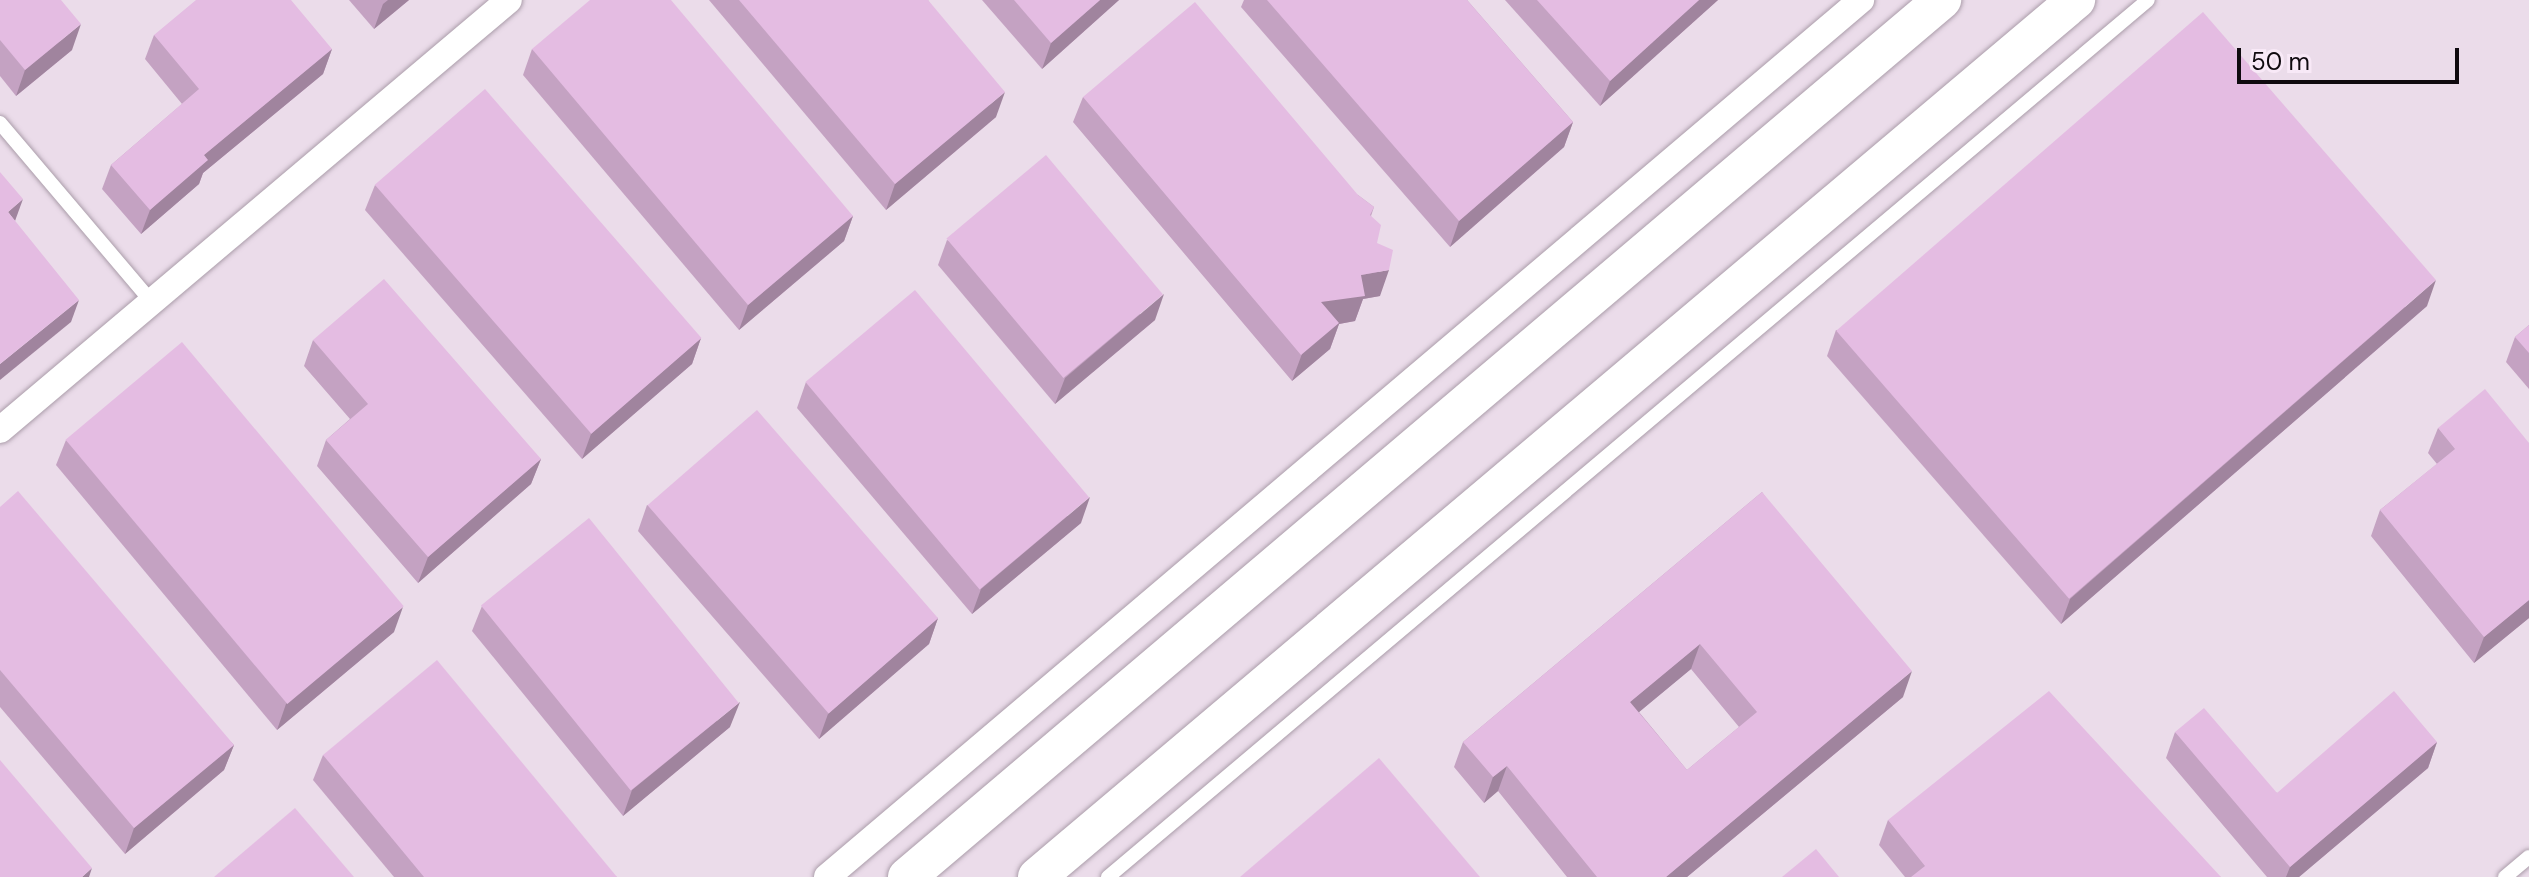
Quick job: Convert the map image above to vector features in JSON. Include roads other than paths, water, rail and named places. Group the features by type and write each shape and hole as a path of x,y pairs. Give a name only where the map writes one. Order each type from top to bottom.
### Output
{"main road":[{"path":"907,877 1942,0"},
{"path":"1037,877 2076,0"}],"street":[{"path":"0,430 509,0"},
{"path":"827,877 1861,0"}],"lane":[{"path":"1108,877 2148,0"},
{"path":"0,123 151,301"},
{"path":"2507,877 2529,857"}]}
